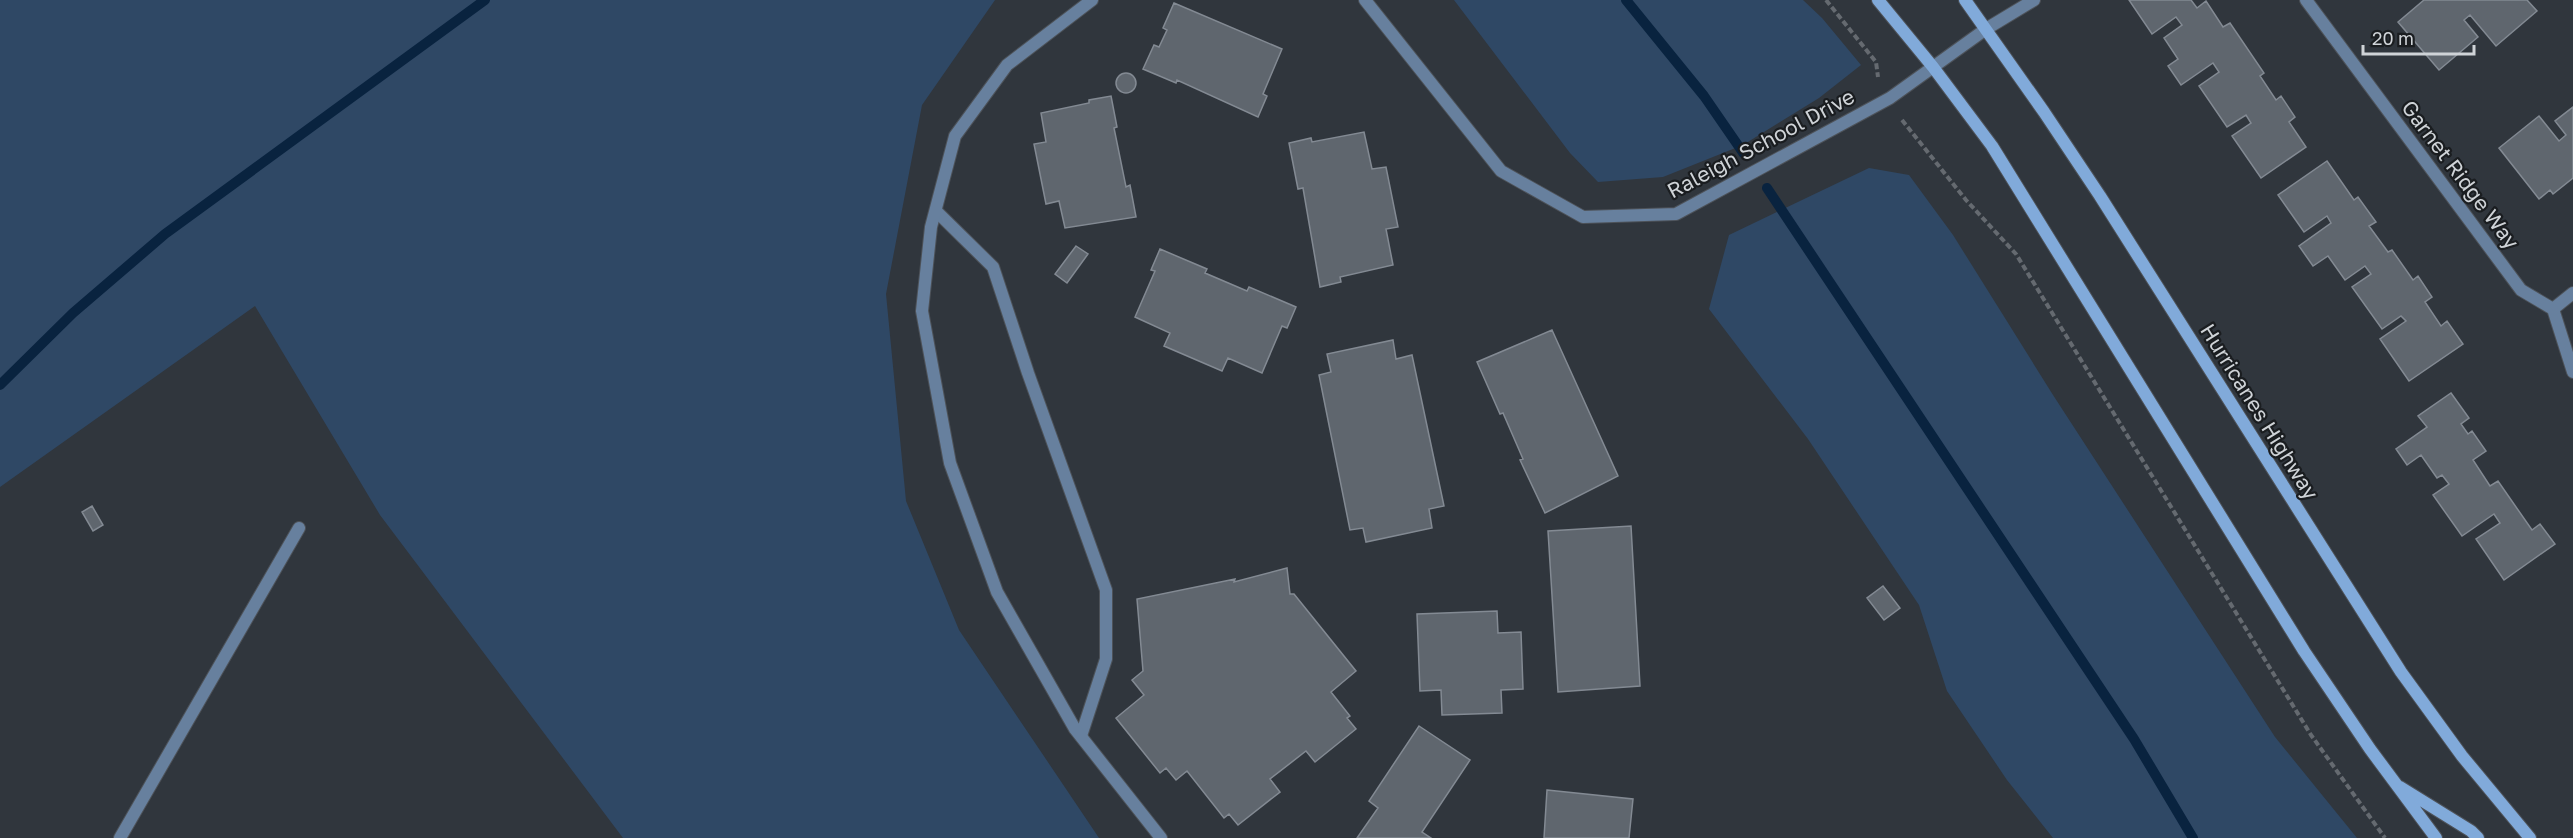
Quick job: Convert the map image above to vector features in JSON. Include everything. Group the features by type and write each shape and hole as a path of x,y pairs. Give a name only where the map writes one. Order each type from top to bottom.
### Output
{"main road":[{"path":"1878,0 1933,67 1992,146 2298,641 2394,783 2436,838"},
{"name":"Hurricanes Highway","path":"1965,0 2100,196 2280,478 2336,573 2401,672 2462,756 2530,838"},
{"path":"2394,783 2471,831 2478,838"}],"street":[{"path":"1092,0 1007,65 955,136 931,227 922,311 950,463 997,592 1081,736 1161,838"},
{"name":"Raleigh School Drive","path":"1365,0 1501,171 1583,217 1676,214 1890,98 1986,29 2034,0"},
{"name":"Garnet Ridge Way","path":"2309,1 2521,290 2553,309"},
{"path":"936,211 993,267 1028,373 1106,590 1106,659 1081,736"},
{"path":"2573,293 2553,309 2573,372"},
{"path":"120,838 299,528"}],"path":[{"path":"1826,0 1876,62 1877,75"},
{"path":"1909,131 1966,200 2016,254 2312,735 2385,838"}],"shaded area":[{"path":"0,0 995,0 922,105 886,294 906,501 959,630 1099,838 623,838 380,515 255,306 0,487"},
{"path":"1454,0 1803,0 1822,18 1861,65 1819,98 1743,145 1663,177 1598,182 1570,153"},
{"path":"1869,168 1909,175 1953,235 2053,395 2275,737 2357,838 2053,838 2007,780 1947,691 1919,605 1808,439 1709,309 1729,235"}],"building":[{"path":"2129,0 2191,0 2197,8 2206,1 2223,27 2230,23 2264,73 2260,76 2276,100 2281,96 2295,117 2289,122 2306,147 2261,178 2232,136 2251,123 2246,115 2227,127 2199,86 2219,72 2213,63 2181,85 2168,66 2178,59 2164,38 2182,25 2176,17 2152,34"},
{"path":"2424,0 2527,0 2537,11 2496,46 2470,15 2464,20 2478,37 2439,70 2398,22"},
{"path":"1174,3 1282,49 1263,94 1267,96 1258,117 1177,80 1176,83 1143,69 1154,45 1159,47 1167,30 1163,28"},
{"path":"1126,73 1133,76 1136,83 1133,90 1126,93 1119,90 1116,83 1119,76"},
{"path":"1111,96 1117,127 1114,128 1126,187 1130,185 1136,217 1065,228 1059,201 1046,204 1034,144 1046,142 1041,113"},
{"path":"2573,107 2573,178 2553,194 2550,190 2539,199 2499,148 2539,116 2559,141 2566,135 2555,121"},
{"path":"1364,132 1372,169 1386,167 1398,227 1386,229 1393,265 1340,277 1341,282 1320,287 1303,188 1298,189 1289,143 1311,138 1312,142"},
{"path":"2327,161 2354,200 2358,197 2376,222 2369,226 2388,252 2392,250 2413,280 2418,276 2432,297 2425,302 2441,326 2447,321 2463,344 2409,381 2380,339 2406,321 2401,316 2382,329 2352,287 2371,274 2365,266 2345,280 2328,256 2313,266 2299,246 2331,223 2327,216 2304,232 2278,195"},
{"path":"1076,246 1088,254 1067,283 1055,274"},
{"path":"1160,249 1207,269 1205,273 1247,291 1249,287 1296,307 1287,328 1282,326 1262,373 1228,358 1222,371 1164,346 1170,333 1135,317 1155,271 1151,270"},
{"path":"1552,330 1618,476 1545,513 1520,460 1523,459 1503,413 1500,414 1477,362"},
{"path":"1393,340 1396,359 1412,355 1444,506 1429,509 1432,528 1366,542 1363,528 1350,530 1319,375 1331,372 1327,354"},
{"path":"2451,393 2469,418 2461,424 2468,434 2472,431 2486,451 2473,460 2490,486 2498,481 2532,530 2540,524 2555,544 2504,580 2476,539 2500,523 2494,514 2462,536 2433,495 2449,484 2442,475 2437,478 2421,455 2407,465 2396,449 2427,427 2418,416"},
{"path":"92,506 103,525 93,531 82,512"},
{"path":"1631,526 1640,686 1558,692 1548,531"},
{"path":"1287,568 1290,594 1294,594 1356,671 1331,692 1350,716 1347,718 1356,729 1315,762 1306,751 1270,779 1280,792 1238,825 1229,814 1224,818 1187,771 1176,780 1166,768 1160,773 1116,718 1144,695 1132,680 1143,671 1137,599 1235,579 1234,582"},
{"path":"1883,586 1900,608 1884,620 1867,598"},
{"path":"1497,611 1498,633 1521,632 1523,689 1501,690 1502,713 1442,715 1441,690 1420,691 1417,614"},
{"path":"1419,726 1470,760 1422,832 1431,838 1357,838 1378,808 1369,801"},
{"path":"1547,790 1633,799 1629,838 1544,838"}],"waterway":[{"path":"0,385 73,313 165,234 485,0"},
{"path":"1626,0 1704,96 1744,154"},
{"path":"1767,188 2134,739 2193,838"}]}
